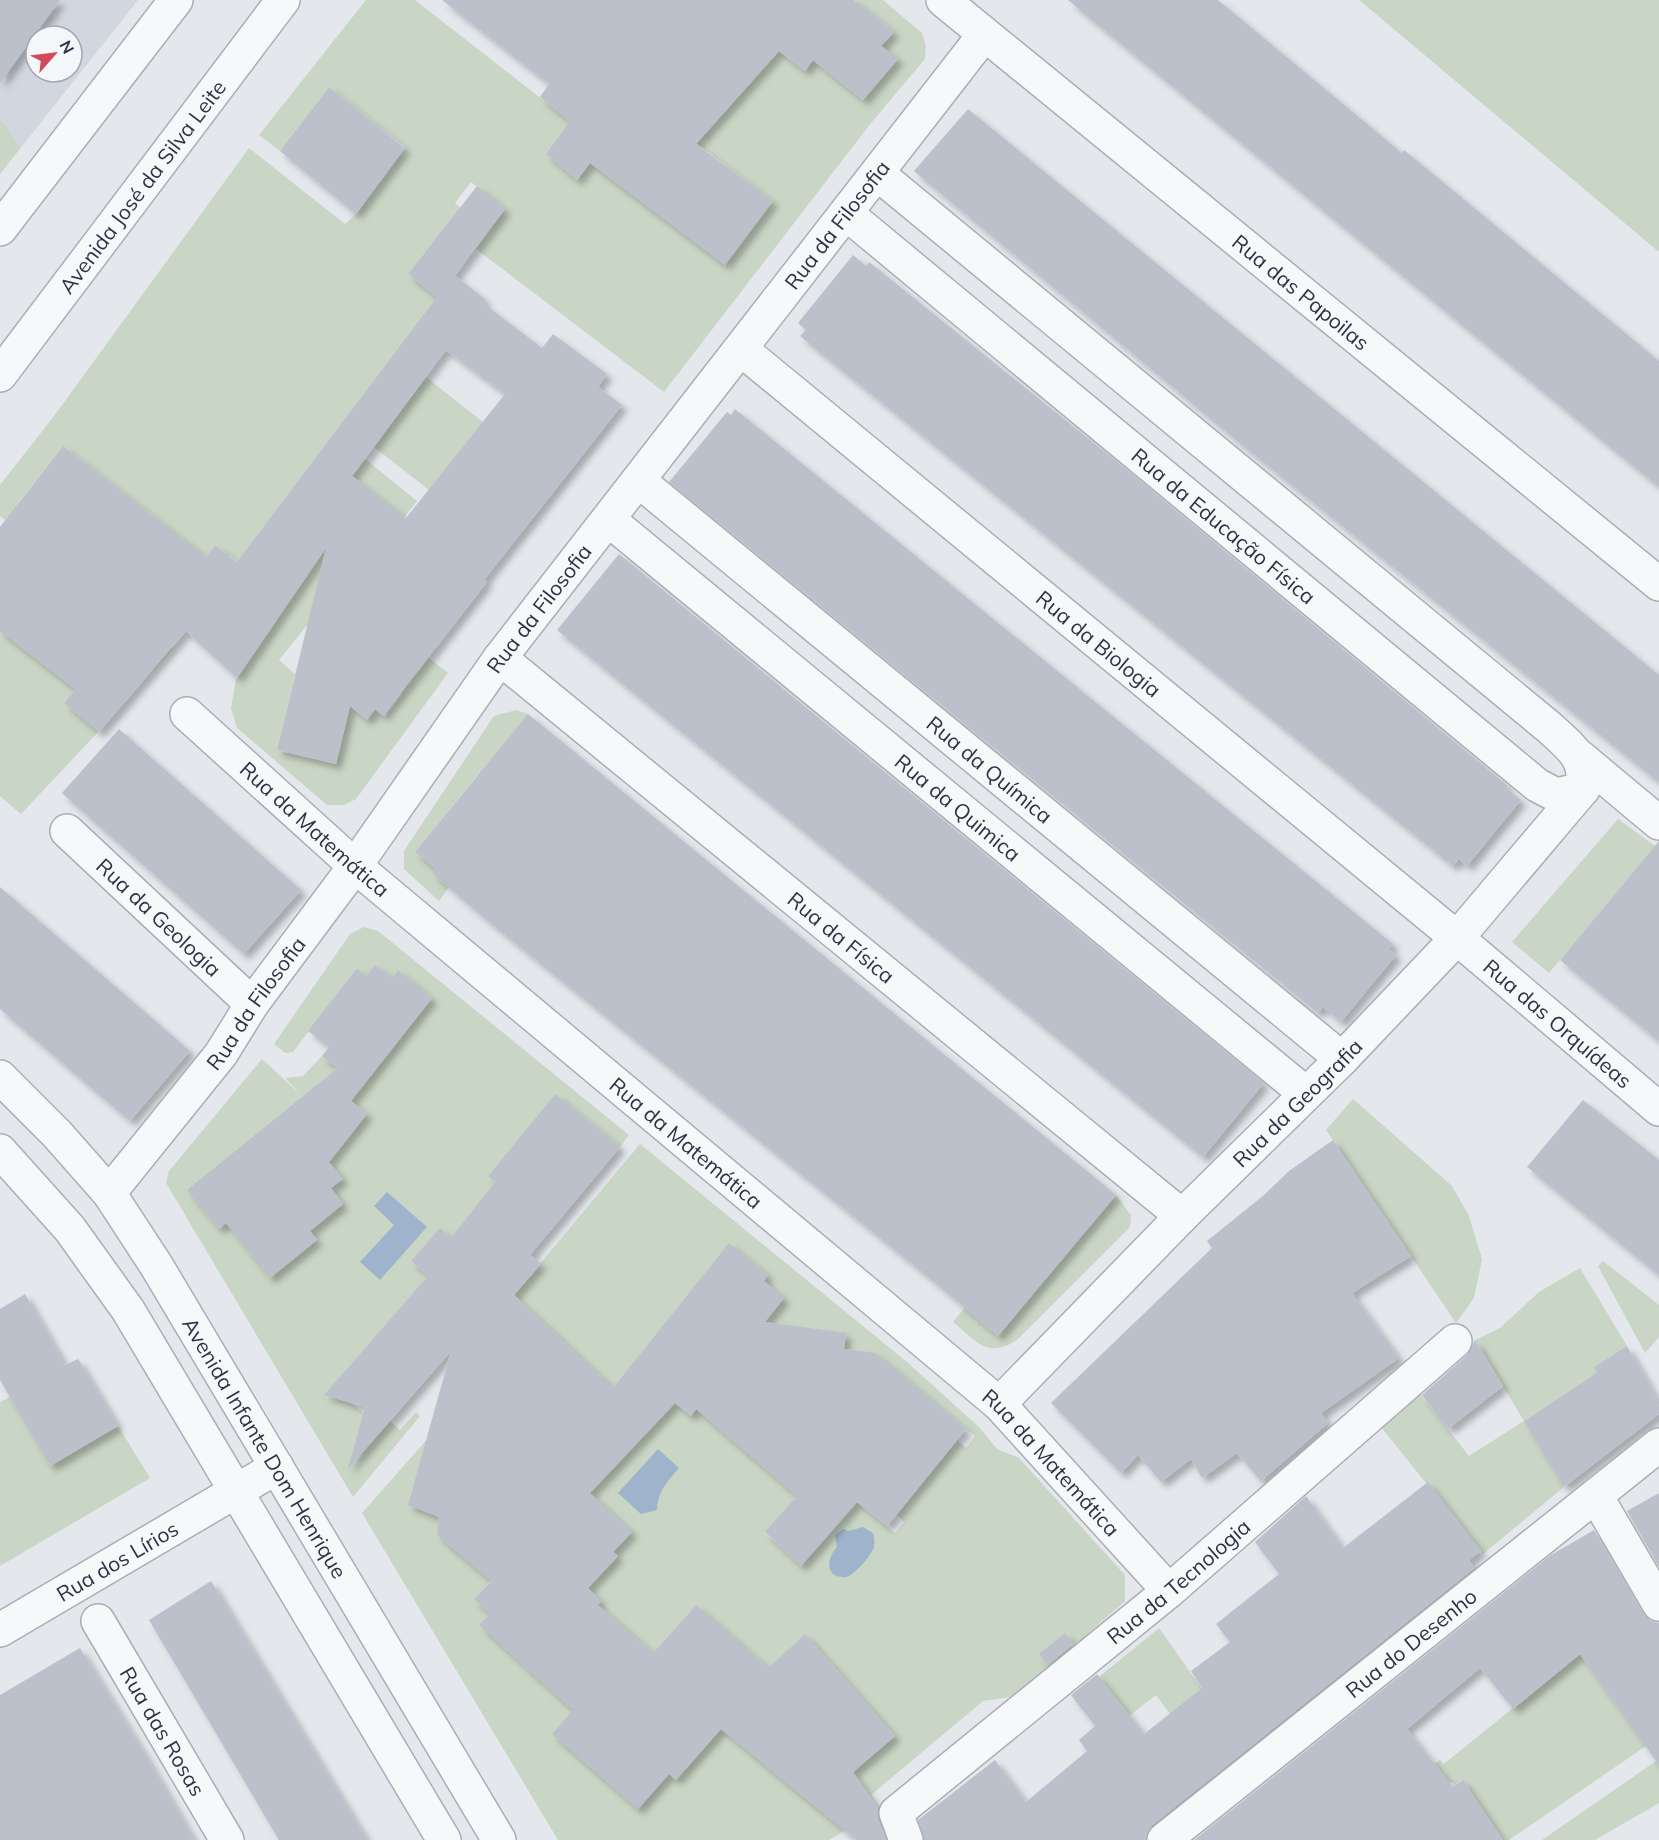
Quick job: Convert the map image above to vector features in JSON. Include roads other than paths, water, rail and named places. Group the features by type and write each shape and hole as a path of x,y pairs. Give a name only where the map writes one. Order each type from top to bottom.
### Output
{"street":[{"path":"0,229 176,0"},
{"name":"Avenida José da Silva Leite","path":"0,375 283,0"},
{"name":"Rua das Papoilas","path":"943,0 1659,584"},
{"name":"Rua da Filosofia","path":"109,1193 221,1054 252,1004 355,866 500,658 742,350 984,35"},
{"path":"878,174 1550,728 1582,773 1650,815"},
{"name":"Rua da Educação Física","path":"847,214 1537,785 1556,795 1582,773"},
{"name":"Rua da Biologia","path":"742,350 1457,938"},
{"path":"1198,505 1212,500 1227,486 1230,464"},
{"name":"Rua da Química","path":"639,481 1342,1059"},
{"name":"Rua da Quimica","path":"609,520 1305,1093"},
{"name":"Rua da Física","path":"500,658 1182,1216"},
{"name":"Rua da Matemática","path":"187,714 355,866 999,1404 1169,1591"},
{"path":"957,807 972,800 985,781 983,764"},
{"name":"Rua da Geografia","path":"999,1404 1182,1216 1342,1059 1457,938 1582,773"},
{"name":"Rua da Geologia","path":"67,831 252,1004"},
{"name":"Rua das Orquídeas","path":"1457,938 1659,1109"},
{"name":"Avenida Infante Dom Henrique","path":"0,1077 57,1134 109,1193 156,1265 500,1840"},
{"path":"0,1151 70,1229 128,1310 444,1840"},
{"name":"Rua da Tecnologia","path":"901,1827 1455,1341"},
{"name":"Rua do Desenho","path":"1164,1840 1659,1445"},
{"name":"Rua dos Lírios","path":"0,1630 277,1467"},
{"path":"1596,1496 1659,1604"},
{"name":"Rua das Rosas","path":"98,1621 227,1840"}],"water":[{"path":"387,1192 427,1227 380,1280 360,1262 394,1225 374,1206"},
{"path":"658,1449 679,1468 661,1492 657,1510 641,1514 618,1493"},
{"path":"863,1527 873,1533 873,1551 857,1570 848,1576 833,1574 829,1566 831,1556 837,1547 835,1535 843,1529 848,1531"}]}
